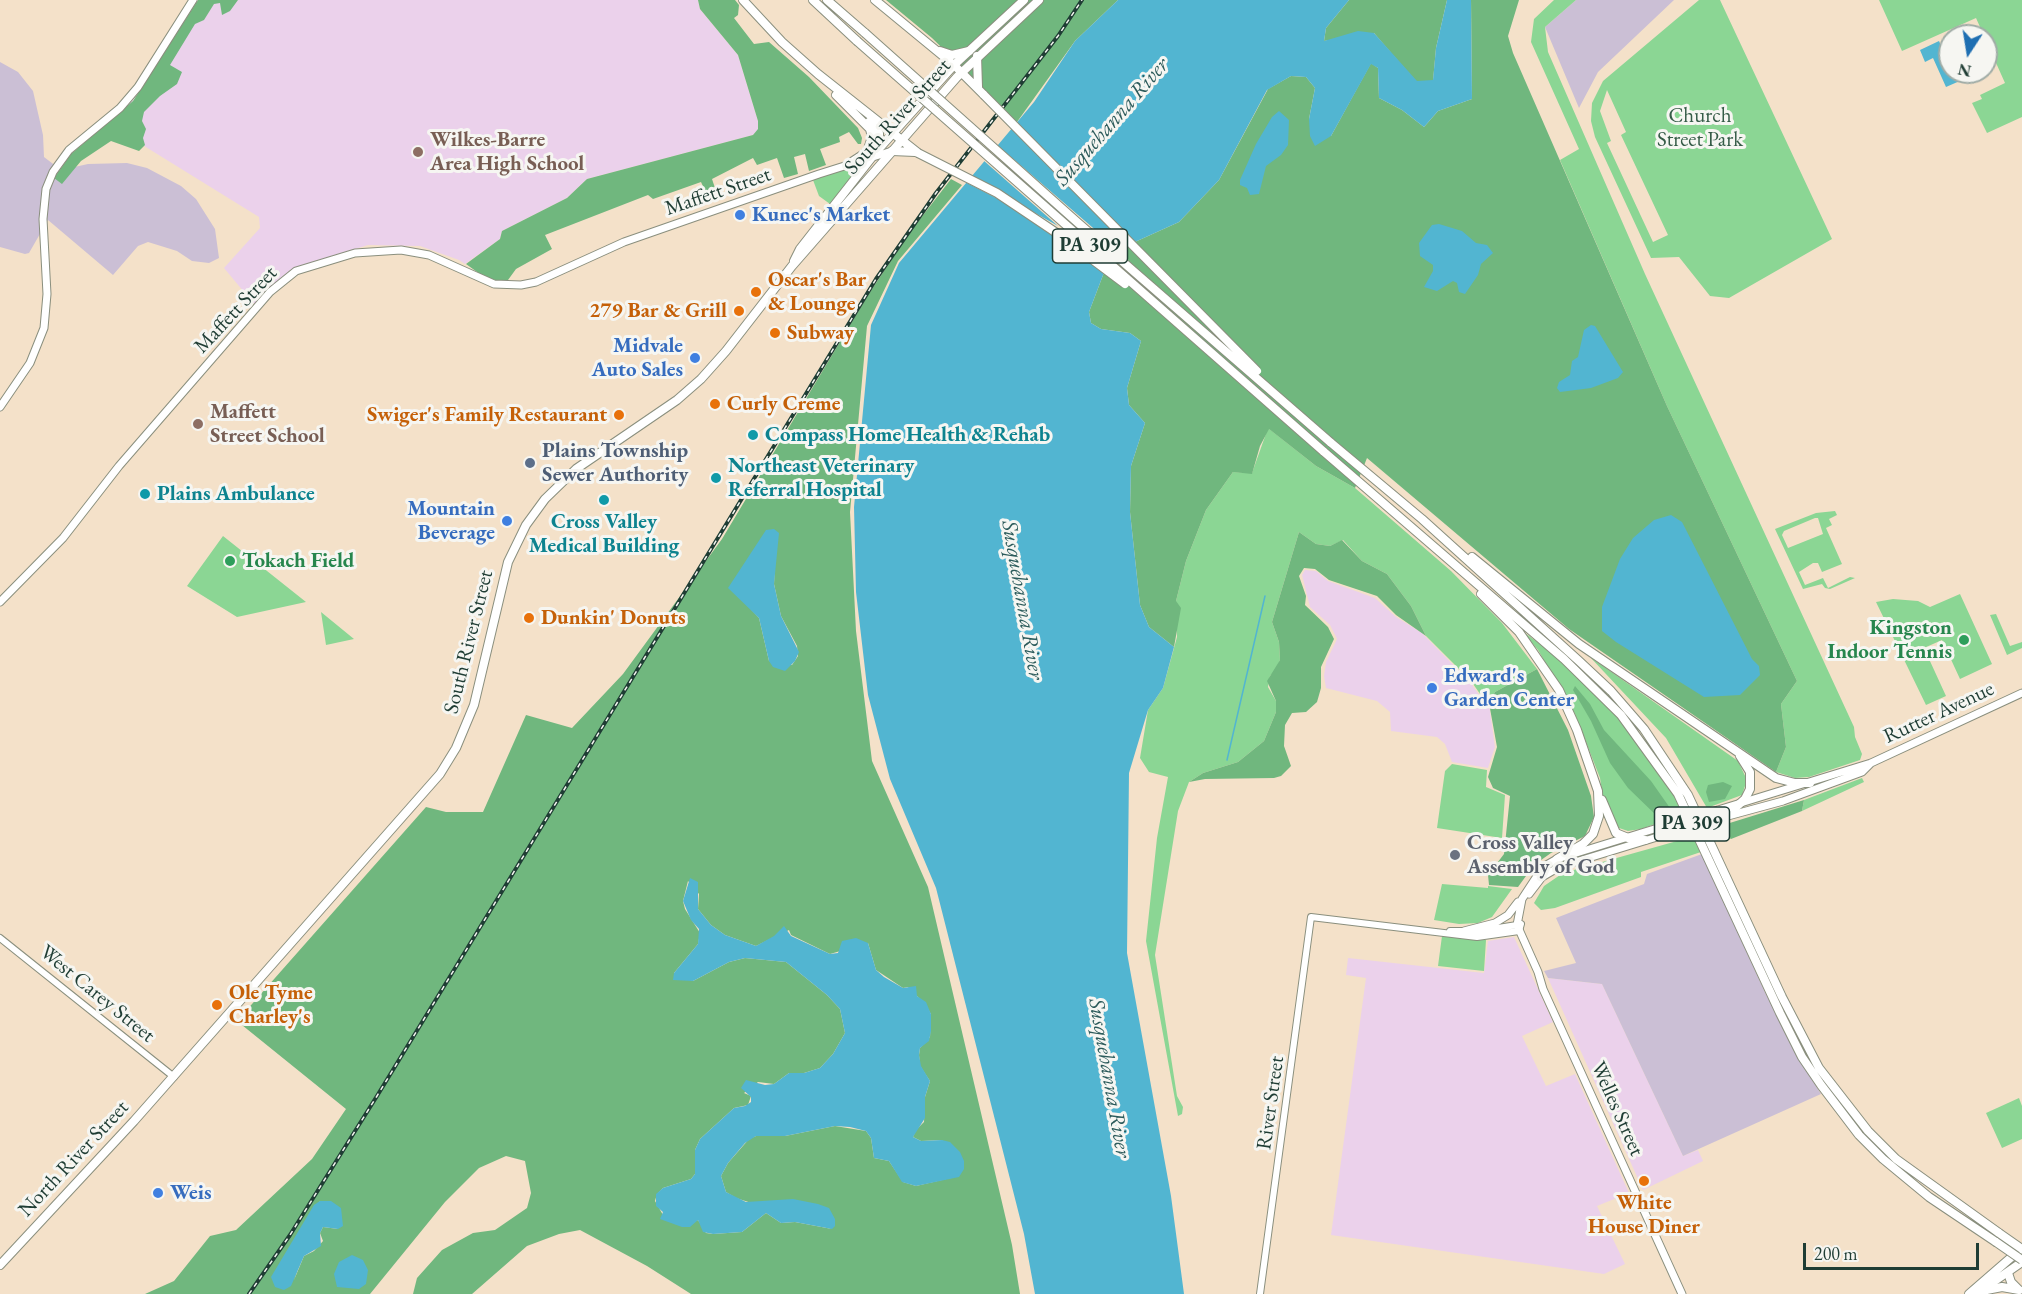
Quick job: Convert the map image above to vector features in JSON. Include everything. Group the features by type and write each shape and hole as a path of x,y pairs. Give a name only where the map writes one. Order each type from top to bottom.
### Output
{"highway":[{"path":"744,0 782,42 901,141 918,153 1017,206 1171,318"},
{"name":"PA 309","path":"813,0 1171,318 1564,659 1621,716 1652,755 1678,794 1780,1013 1802,1057 1821,1085 1859,1135 1883,1159 1929,1197 2022,1261"},
{"name":"PA 309","path":"827,0 1077,222 1422,519 1587,669 1644,729 1688,795 1795,1024 1825,1077 1868,1131 1896,1159 2022,1248"},
{"path":"875,0 962,72 1205,320 1330,442"},
{"path":"936,50 952,55 973,53 976,78 982,93"},
{"path":"818,74 871,133 869,150 847,165"},
{"path":"849,100 879,133 876,152"},
{"path":"892,152 918,153"},
{"path":"1323,451 1470,584 1519,632 1559,690 1616,833 1626,838 1645,840"},
{"path":"1422,519 1579,644 1776,778 1795,783 1810,783"},
{"path":"1725,817 1742,803 1750,789 1750,772 1745,760 1733,748"},
{"path":"1557,859 1583,844 1593,834 1599,816 1598,791"},
{"path":"2008,1274 2013,1285 2021,1291"},
{"path":"1979,1292 2002,1287 2021,1291"}],"main road":[{"path":"0,407 30,363 44,328 47,294 43,213 46,189 53,172 80,139 133,94 193,0"},
{"name":"South River Street","path":"174,1077 411,808 449,760 474,705 508,562 518,539 536,511 576,468 677,400 701,379 726,351 792,266 962,72 973,53 1024,0"},
{"name":"South River Street","path":"792,266 800,249 876,152 954,65 973,53 1039,0"},
{"name":"Maffett Street","path":"0,602 57,544 119,466 266,296 284,278 296,271 356,253 401,250 438,259 494,284 521,285 536,282 624,242 847,165 876,152 892,152"},
{"name":"Rutter Avenue","path":"1520,929 1528,896 1546,873 1645,840 1718,810 1870,763 2022,693"},
{"name":"Rutter Avenue","path":"1520,929 1519,909 1528,887 1543,867 1557,859 1626,838 1725,817 1783,801 1862,772 1870,763"},
{"path":"1464,931 1485,927 1502,919 1515,908 1528,887"},
{"name":"Welles Street","path":"1520,929 1682,1294"},
{"name":"North River Street","path":"0,1265 174,1077"},
{"path":"1969,1294 2022,1248"},
{"path":"2006,1261 2008,1274"},
{"path":"1979,1292 2008,1274 2022,1261"}],"street":[{"name":"River Street","path":"1260,1294 1311,917 1441,931"},
{"path":"1441,931 1520,929"},
{"path":"1441,931 1478,937 1520,929"},
{"name":"West Carey Street","path":"0,938 174,1077"}],"shaded area":[{"name":"Wilkes-Barre Area High School","path":"198,0 698,0 700,9 738,55 758,121 758,130 753,135 587,179 567,198 502,231 500,239 465,264 420,246 368,245 298,267 281,278 254,304 224,268 260,228 259,217 107,123 142,89"},
{"path":"1576,0 1674,0 1598,72 1579,108 1545,27"},
{"path":"0,62 18,72 33,91 43,135 44,157 61,170 88,164 127,163 147,168 181,186 196,199 215,229 219,258 209,263 192,261 177,251 148,242 138,246 113,275 48,220 29,253 0,247"},
{"path":"1305,570 1316,571 1328,581 1375,598 1396,617 1422,633 1470,682 1482,699 1489,704 1495,747 1488,768 1452,762 1445,744 1437,737 1391,731 1390,712 1377,701 1326,688 1324,676 1326,662 1337,639 1330,625 1310,607 1302,575"},
{"path":"1702,854 1793,1049 1821,1094 1683,1156 1602,984 1548,978 1544,971 1576,963 1556,918 1644,884 1647,874"},
{"path":"1514,937 1553,1022 1522,1036 1546,1086 1575,1074 1629,1193 1597,1206 1625,1264 1604,1274 1331,1235 1366,978 1346,975 1348,958 1484,973 1488,941"},
{"path":"1548,978 1602,984 1683,1156 1698,1150 1703,1161 1643,1190"}],"green space":[{"path":"198,0 238,0 230,11 222,15 220,3 214,4 204,20 195,24 170,65 182,72 177,84 160,96 144,112 142,121 146,129 143,138 145,145 139,151 111,141 81,161 62,184 54,178 71,154 133,101"},
{"path":"698,0 735,0 739,5 738,15 734,18 754,44 769,42 809,77 858,128 862,138 861,144 858,144 849,132 839,137 840,142 820,149 826,165 809,171 805,154 794,157 798,174 784,178 777,158 757,165 753,158 712,179 716,191 707,195 701,182 653,199 648,195 545,235 552,249 516,269 508,280 484,277 466,264 500,239 502,231 567,198 587,179 753,135 758,129 758,121 738,55 700,9"},
{"path":"886,0 1118,0 1075,41 1017,122 932,38"},
{"path":"1349,0 1447,0 1436,48 1433,81 1416,82 1374,33 1324,41 1326,28"},
{"path":"1471,0 1519,0 1508,36 1513,53 1667,406 1797,681 1781,704 1786,747 1776,772 1569,629 1367,458 1355,488 1316,466 1269,429 1260,446 1252,474 1233,472 1206,510 1186,561 1176,601 1181,608 1174,647 1149,627 1140,605 1130,512 1131,466 1145,423 1129,405 1127,388 1141,341 1130,333 1101,329 1091,323 1089,312 1108,262 1126,246 1179,222 1219,180 1268,89 1291,76 1306,77 1315,88 1309,119 1331,136 1371,63 1378,68 1379,98 1402,110 1424,127 1438,111 1472,99"},
{"path":"1554,0 1576,0 1545,27 1548,52 1645,274 1854,727 1855,737 1862,754 1860,760 1809,777 1795,778 1776,772 1786,747 1781,704 1797,681 1667,406 1560,160 1579,149 1531,42 1534,19"},
{"name":"Church Street Park","path":"1699,0 1720,0 1832,239 1729,298 1710,296 1679,257 1651,258 1595,137 1591,121 1592,103 1603,81","holes":["1607,90 1626,132 1621,135 1668,235 1653,242 1607,143 1611,141 1600,111"]},
{"path":"1879,0 2022,0 2022,117 1987,133 1972,103 1982,99 1980,95 2005,83 1998,67 1998,24 1979,24 1976,18 1963,24 1938,24 1938,35 1902,51"},
{"path":"847,167 855,168 856,172 830,204 819,196 813,180"},
{"path":"951,179 962,185 898,261 867,326 850,512 856,631 872,761 928,887 1012,1245 1020,1294 691,1294 647,1266 580,1230 559,1234 527,1246 472,1294 413,1294 417,1278 442,1250 473,1233 495,1230 527,1208 531,1193 525,1161 506,1156 479,1168 445,1202 370,1294 145,1294 174,1281 210,1236 236,1230 312,1159 346,1109 237,1021 426,807 446,812 483,812 526,715 572,728 623,674 722,539 868,295 910,232","holes":["775,565 774,584 781,616 797,646 798,656 792,665 769,661 759,618 739,596","688,881 699,894 698,909 711,925 725,935 756,946 789,930 791,935 830,954 868,943 876,970 903,988 908,987 931,1014 930,1037 920,1048 919,1055 920,1066 930,1081 925,1097 924,1122 913,1137 921,1141 942,1140 959,1176 916,1186 903,1182 889,1161 874,1158 871,1138 866,1131 835,1126 785,1136 756,1136 749,1139 728,1163 721,1176 726,1192 736,1198 832,1229 795,1222 781,1223 766,1213 742,1232 713,1234 706,1233 698,1220 693,1222 663,1215 655,1201 657,1194 663,1188 691,1179 695,1174 695,1150 700,1139 734,1108 748,1105 751,1096 744,1093 758,1082 774,1084 789,1073 804,1073 820,1068 833,1054 845,1033 840,1009 827,995 786,962 745,958 729,962 693,981 674,973 698,944 700,933 685,909 683,901","320,1201 338,1229 323,1227 320,1233 323,1241 314,1251 304,1256 294,1280"]},
{"path":"1268,428 1316,466 1355,488 1451,571 1502,623 1537,669 1495,692 1489,703 1485,701 1471,681 1426,636 1411,606 1387,574 1362,561 1343,540 1330,546 1316,544 1299,532 1272,622 1279,642 1280,660 1276,670 1270,676 1268,687 1276,701 1276,712 1264,741 1238,762 1203,773 1189,782 1178,811 1155,955 1177,1096 1183,1107 1182,1114 1178,1116 1146,941 1157,838 1168,777 1149,772 1140,758 1148,710 1163,688 1177,637 1176,601 1186,561 1206,510 1233,472 1252,473"},
{"path":"1835,511 1837,515 1829,519 1832,525 1826,528 1842,564 1822,572 1818,563 1813,563 1799,572 1805,585 1823,578 1828,588 1850,577 1855,578 1830,589 1825,588 1822,584 1803,589 1775,529 1816,513","holes":["1818,518 1823,534 1788,548 1782,535 1784,531"]},
{"path":"1299,532 1316,544 1330,546 1342,540 1362,561 1387,574 1411,606 1426,636 1396,615 1377,596 1329,580 1315,569 1304,568 1299,576 1306,596 1305,605 1328,627 1334,639 1321,667 1321,688 1317,702 1306,712 1292,713 1285,725 1284,746 1291,766 1281,776 1274,778 1205,779 1189,782 1203,773 1238,762 1264,741 1276,712 1276,701 1267,681 1280,660 1279,642 1272,622"},
{"name":"Tokach Field","path":"223,536 306,602 237,617 187,586"},
{"path":"1960,594 1992,664 1960,679 1942,640 1924,648 1946,696 1926,705 1876,602 1893,599 1918,601 1930,607"},
{"path":"321,612 354,639 326,645"},
{"path":"1996,614 2010,646 2022,642 2022,648 2007,655 1990,615"},
{"path":"1521,630 1552,653 1624,724 1671,789 1683,814 1641,829 1628,831 1619,828 1603,798 1600,778 1575,714 1538,650"},
{"path":"1590,657 1738,761 1747,780 1742,795 1707,808 1666,738"},
{"path":"1537,669 1568,730 1591,796 1594,817 1585,836 1551,853 1534,865 1518,887 1489,885 1488,875 1504,854 1510,796 1493,788 1488,777 1497,747 1489,703 1495,692"},
{"path":"1575,686 1590,704 1604,730 1651,781 1670,808 1659,818 1628,788 1610,763 1591,721 1573,690"},
{"path":"1452,764 1487,770 1486,787 1505,795 1502,838 1437,828 1445,771"},
{"path":"1862,778 1864,782 1802,811 1804,800"},
{"path":"1723,782 1732,786 1725,799 1709,802 1706,792 1708,785"},
{"path":"1804,800 1802,811 1731,839 1722,833 1720,826"},
{"path":"1695,836 1701,852 1641,872 1641,877 1555,908 1541,910 1534,903 1544,886 1563,873"},
{"path":"1442,884 1512,889 1492,917 1478,923 1459,924 1434,920"},
{"path":"1442,936 1486,940 1484,971 1438,966"},
{"path":"2019,1098 2022,1106 2022,1139 2002,1148 1986,1113"}],"water":[{"name":"Susquehanna River","path":"1118,0 1349,0 1326,28 1324,41 1358,31 1374,33 1417,81 1433,80 1436,48 1447,0 1471,0 1472,99 1438,111 1424,127 1402,110 1379,98 1378,68 1371,64 1331,136 1315,146 1310,136 1309,119 1315,88 1306,77 1291,76 1267,90 1219,180 1179,222 1126,246 1108,262 1089,312 1091,323 1101,329 1130,333 1141,341 1127,388 1129,405 1145,423 1131,466 1130,512 1140,605 1149,627 1174,647 1163,688 1148,710 1129,773 1127,953 1171,1196 1184,1294 1035,1294 1024,1234 936,888 890,779 868,695 856,592 854,507 871,325 899,263 1034,102 1075,41"},
{"path":"1938,41 1938,69 1933,58 1925,62 1920,50"},
{"path":"1279,111 1289,120 1288,145 1281,155 1266,166 1259,194 1250,195 1247,188 1240,185 1240,180 1256,144 1272,117"},
{"path":"1439,224 1462,231 1476,243 1487,245 1493,253 1481,264 1478,275 1465,294 1459,292 1457,283 1453,281 1437,291 1424,287 1433,271 1433,265 1420,256 1419,243 1432,225"},
{"path":"1591,325 1595,326 1623,372 1618,378 1591,388 1560,392 1557,388 1559,382 1570,375 1572,361 1578,357 1584,330"},
{"path":"1671,515 1682,522 1752,659 1759,666 1760,675 1740,695 1704,697 1602,631 1602,607 1620,559 1633,538 1654,520"},
{"path":"774,529 779,533 774,584 781,616 799,652 795,661 785,671 773,667 769,661 759,618 728,588 766,530"},
{"path":"690,878 698,882 698,909 711,925 725,935 756,946 774,936 784,926 791,936 830,954 838,953 842,941 856,938 868,943 876,970 884,977 903,988 916,986 917,996 926,1002 931,1014 931,1031 929,1041 920,1048 919,1055 921,1066 930,1081 925,1097 925,1118 913,1137 921,1141 950,1142 960,1152 964,1161 964,1169 959,1177 916,1186 902,1182 889,1161 874,1158 871,1138 866,1131 850,1127 835,1126 785,1136 756,1136 745,1143 728,1163 721,1176 726,1192 746,1202 793,1199 818,1204 829,1208 835,1219 835,1226 832,1229 795,1222 781,1223 766,1213 742,1232 713,1234 703,1232 698,1220 690,1227 682,1227 660,1219 663,1212 656,1206 656,1194 663,1188 691,1179 695,1174 695,1150 700,1139 734,1108 751,1102 751,1097 741,1088 746,1080 765,1085 774,1084 789,1073 804,1073 820,1068 833,1054 845,1033 840,1009 827,995 786,962 745,958 729,962 693,981 673,980 674,973 698,944 699,929 691,920 683,901"},
{"path":"320,1201 331,1201 341,1208 343,1226 338,1229 323,1227 320,1233 321,1246 304,1256 291,1286 284,1290 275,1287 271,1277 314,1205"},
{"path":"352,1255 363,1260 368,1270 366,1284 359,1289 337,1287 334,1274 339,1262"}],"pier":[{"path":"996,144 1122,253 1110,263 1106,275 1068,244 1002,201 965,182 970,176 1058,226 983,160"}],"waterway":[{"path":"1227,760 1265,596"}],"railway":[{"path":"249,1294 290,1235 377,1096 876,279 936,193 1058,36 1082,0"}],"place":[{"name":"Wilkes-Barre Area High School","path":"418,152"},
{"name":"Kunec's Market","path":"740,215"},
{"name":"Oscar's Bar & Lounge","path":"756,292"},
{"name":"279 Bar & Grill","path":"739,311"},
{"name":"Subway","path":"775,333"},
{"name":"Midvale Auto Sales","path":"695,358"},
{"name":"Curly Creme","path":"715,404"},
{"name":"Swiger's Family Restaurant","path":"619,415"},
{"name":"Maffett Street School","path":"198,424"},
{"name":"Compass Home Health & Rehab","path":"753,435"},
{"name":"Plains Township Sewer Authority","path":"530,463"},
{"name":"Northeast Veterinary Referral Hospital","path":"716,478"},
{"name":"Plains Ambulance","path":"145,494"},
{"name":"Cross Valley Medical Building","path":"604,500"},
{"name":"Mountain Beverage","path":"507,521"},
{"name":"Tokach Field","path":"230,561"},
{"name":"Dunkin' Donuts","path":"529,618"},
{"name":"Kingston Indoor Tennis","path":"1964,640"},
{"name":"Edward's Garden Center","path":"1432,688"},
{"name":"Cross Valley Assembly of God","path":"1455,855"},
{"name":"Ole Tyme Charley's","path":"217,1005"},
{"name":"White House Diner","path":"1644,1181"},
{"name":"Weis","path":"158,1193"}]}
